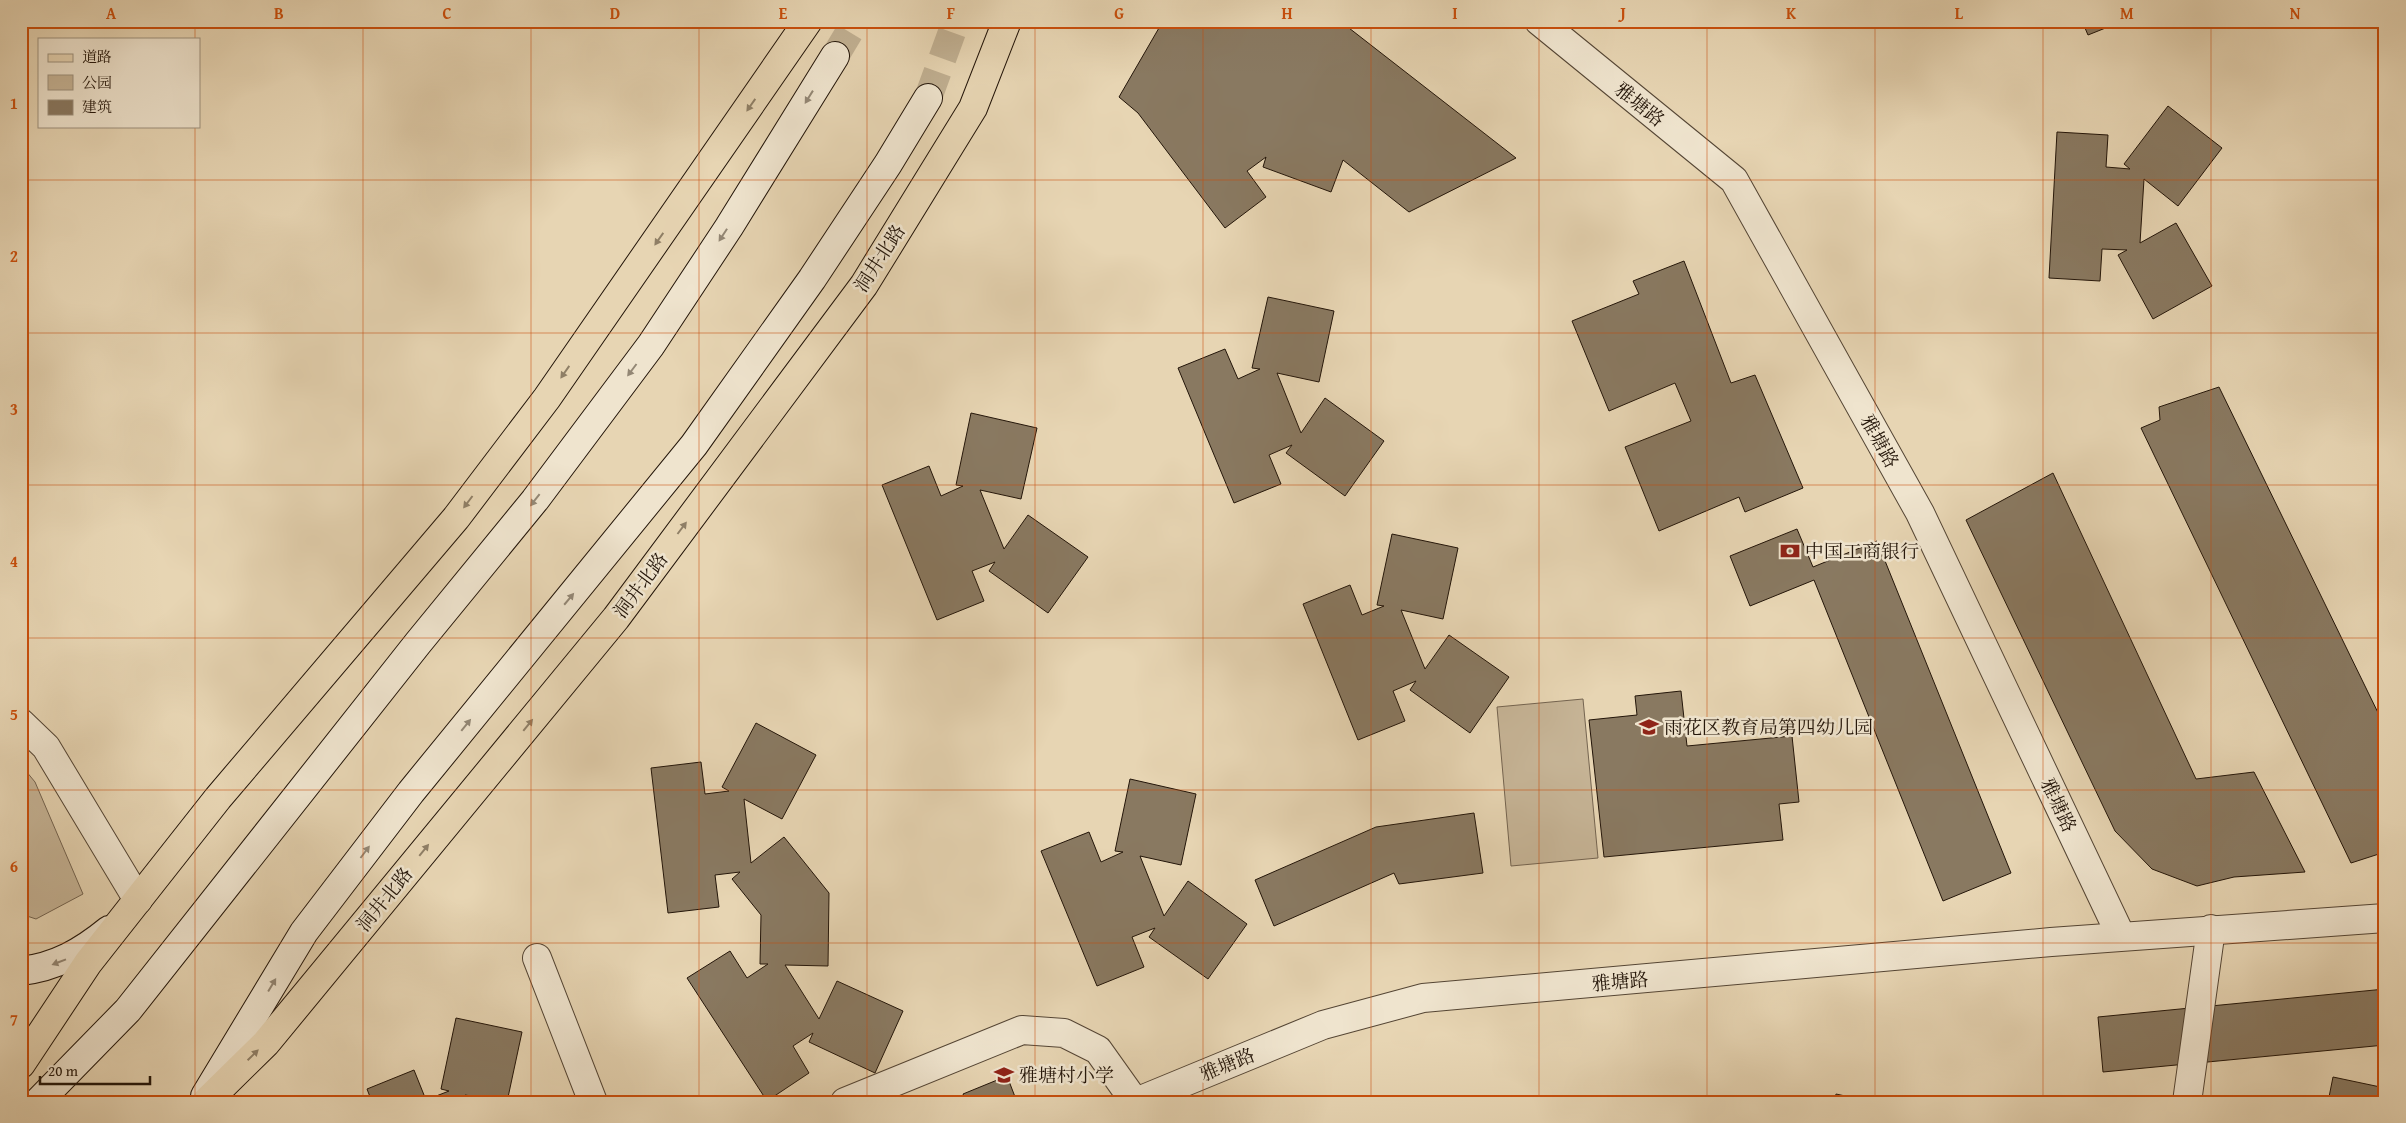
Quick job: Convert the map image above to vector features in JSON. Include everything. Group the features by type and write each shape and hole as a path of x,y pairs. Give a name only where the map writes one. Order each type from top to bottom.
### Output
{"main road":[{"path":"21,1065 88,963 132,907 218,798 462,510 547,398 808,21"},
{"name":"洞井北路","path":"204,1102 266,1043 616,618 852,300 973,108 1007,21"}],"street":[{"name":"雅塘路","path":"1539,21 1734,180 1920,513 2121,936"},
{"path":"21,1065 45,1099 128,1010 406,658 535,500 651,345 729,226 834,56"},
{"path":"204,1102 304,932 411,792 694,445 812,279 888,164 928,98"},
{"path":"21,723 46,747 132,907 90,946 59,963 21,971"},
{"name":"雅塘路","path":"1136,1102 1323,1025 1423,998 2121,936 2385,918"},
{"path":"2187,1102 2211,929"},
{"path":"537,958 593,1102"},
{"path":"845,1102 1022,1030 1064,1033 1098,1050 1136,1102"}],"green space":[{"path":"1583,699 1598,858 1511,866 1497,707"},
{"path":"21,765 35,782 83,894 36,919 21,914"}],"building":[{"path":"1163,21 1340,21 1516,158 1409,212 1343,160 1331,192 1263,167 1266,157 1247,171 1266,197 1225,228 1138,113 1119,97"},
{"path":"2082,21 2123,21 2088,35"},
{"path":"2168,106 2222,148 2178,206 2144,179 2140,243 2176,223 2212,286 2153,319 2118,255 2127,250 2102,249 2100,281 2049,278 2057,132 2108,135 2106,167 2130,169 2124,164"},
{"path":"1684,261 1731,383 1755,375 1803,488 1745,512 1739,497 1659,531 1625,447 1691,421 1675,383 1609,411 1572,321 1639,294 1633,281"},
{"path":"1268,297 1334,311 1319,382 1277,373 1301,433 1325,398 1384,441 1345,496 1286,453 1292,445 1269,455 1281,484 1234,503 1178,368 1225,349 1238,379 1260,369 1252,368"},
{"path":"2219,387 2385,727 2385,852 2351,863 2141,428 2160,420 2159,407"},
{"path":"971,413 1037,428 1021,499 980,490 1004,549 1028,515 1088,557 1048,613 989,571 995,562 972,571 984,601 937,620 882,485 929,466 941,496 963,486 956,485"},
{"path":"2053,473 2196,779 2254,772 2305,872 2234,877 2197,886 2152,869 2115,831 1966,520"},
{"path":"1797,529 1813,567 1877,541 2011,873 1943,901 1814,580 1750,606 1730,556"},
{"path":"1392,534 1458,548 1443,619 1401,610 1425,669 1449,635 1509,677 1470,733 1410,690 1416,681 1393,691 1405,721 1358,740 1303,604 1350,585 1362,615 1384,606 1377,605"},
{"path":"1681,691 1687,746 1792,736 1799,802 1779,804 1783,840 1604,857 1589,720 1637,715 1635,696"},
{"path":"756,723 816,755 782,819 744,799 751,863 784,837 829,893 828,966 785,965 819,1019 837,981 903,1011 875,1073 809,1042 813,1033 793,1046 809,1073 767,1101 687,978 730,951 747,978 768,964 760,964 761,915 732,879 740,872 715,875 719,907 668,913 651,768 701,762 705,794 729,791 722,787"},
{"path":"1130,779 1196,794 1181,865 1140,856 1164,916 1188,881 1247,924 1208,979 1149,937 1155,928 1132,937 1144,967 1097,986 1041,851 1089,832 1101,862 1123,852 1115,851"},
{"path":"1474,813 1483,873 1399,884 1394,873 1274,926 1255,880 1376,827"},
{"path":"2385,989 2385,1045 2103,1072 2098,1017"},
{"path":"456,1018 522,1032 507,1102 465,1095 468,1102 372,1102 367,1089 414,1070 426,1100 449,1091 441,1089"},
{"path":"1007,1076 1017,1102 966,1102 963,1094"},
{"path":"2333,1077 2385,1088 2385,1102 2328,1102"},
{"path":"1836,1094 1873,1102 1834,1102"}],"tunnel":[{"path":"835,56 856,21"},
{"path":"928,98 956,21"}],"place":[{"name":"中国工商银行","path":"1790,551"},
{"name":"雨花区教育局第四幼儿园","path":"1649,727"},
{"name":"雅塘村小学","path":"1004,1075"}]}
